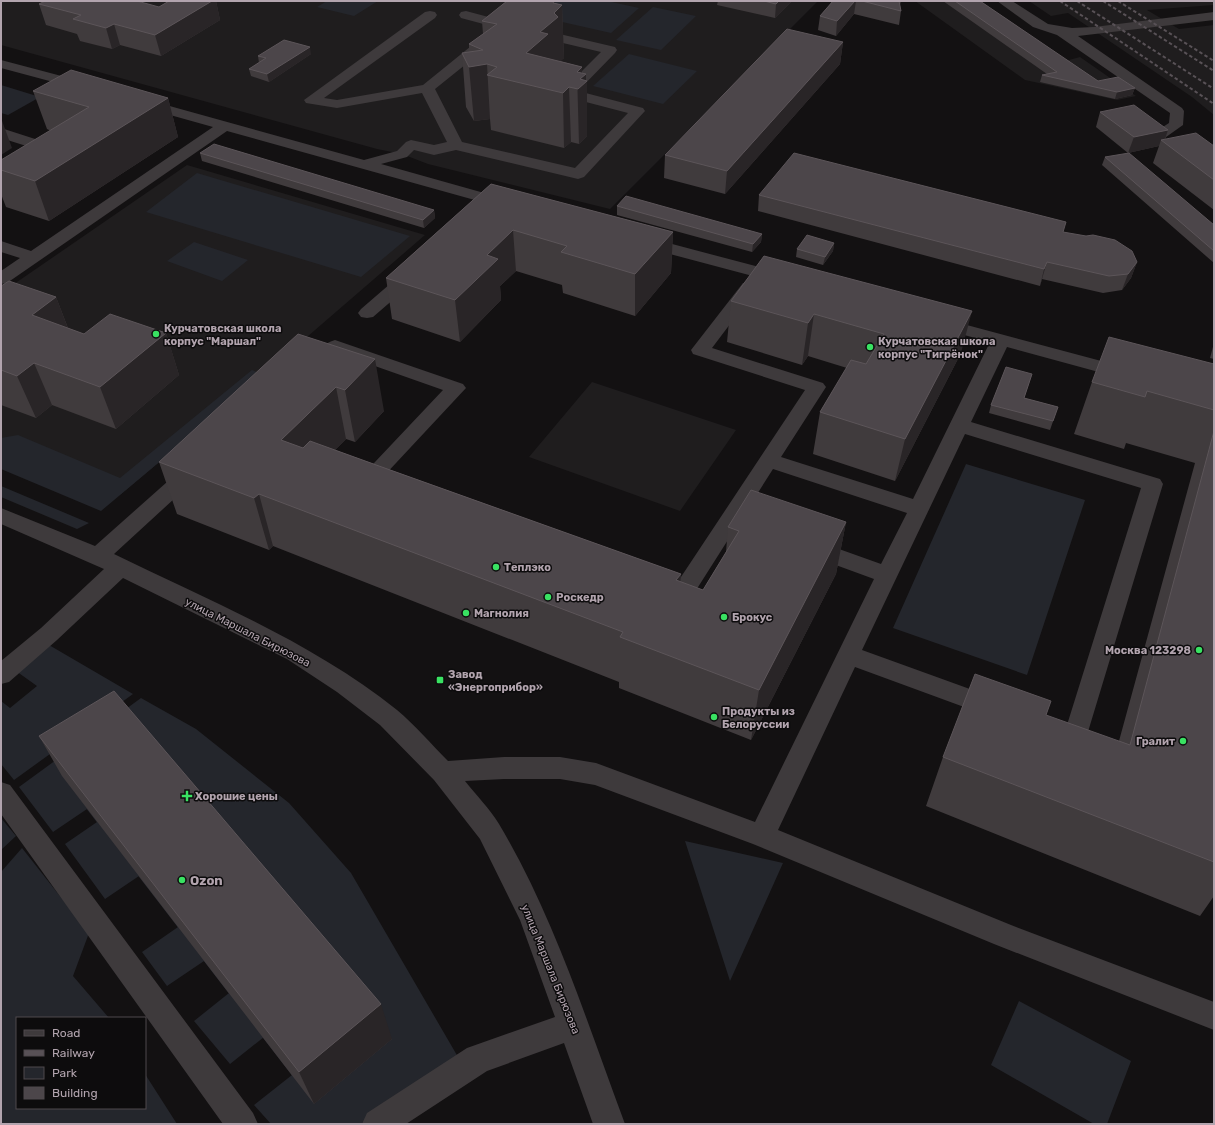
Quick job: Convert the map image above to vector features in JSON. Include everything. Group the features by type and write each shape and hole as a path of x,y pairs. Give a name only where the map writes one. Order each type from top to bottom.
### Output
{"street":[{"path":"1002,1 1037,23 1061,31 1082,33 1173,20 1214,16"},
{"path":"430,15 311,100 337,104 427,88 506,26"},
{"path":"363,164 402,154 411,145 434,150 456,145 578,174 638,111 568,94 610,50 466,16"},
{"path":"1061,31 1177,112 1176,124 1154,139"},
{"path":"1,64 98,90"},
{"path":"427,88 456,145"},
{"path":"128,99 519,207"},
{"path":"1,279 226,125"},
{"path":"1,134 62,152 48,161"},
{"path":"479,216 497,201"},
{"path":"624,236 797,283"},
{"path":"1,246 33,257"},
{"path":"367,313 426,262"},
{"path":"648,588 678,600 816,387 700,350 760,273"},
{"path":"925,318 1145,379"},
{"path":"762,836 1001,339"},
{"path":"299,377 335,346 456,388 368,480 397,492"},
{"path":"959,425 1153,484 1075,738 1039,725"},
{"path":"98,556 204,460"},
{"path":"769,460 919,509"},
{"name":"улица Маршала Бирюзова","path":"1,515 98,556 295,653 389,718 442,772 489,831 533,917 574,1025 609,1124"},
{"path":"731,518 753,526"},
{"path":"791,540 888,575"},
{"path":"1,675 49,634 120,567"},
{"path":"849,655 1010,714"},
{"path":"442,772 504,768 560,768 596,774 762,836 1004,935 1214,1016"},
{"path":"1,792 242,1124"},
{"path":"378,1124 478,1059 574,1025"}],"shaded area":[{"path":"1,1 818,1 610,209 428,164 402,154 377,149 1,45"},
{"path":"915,1 968,1 1058,63 1080,57 1136,96 1117,100 1025,80"},
{"path":"1029,1 1214,1 1214,5 1147,10 1179,29 1214,25 1214,115 1192,97 1068,13 1051,16"},
{"name":"Курчатовская школа корпус \"Маршал\"","path":"187,165 425,235 263,375 121,494 1,443 1,293"},
{"path":"592,382 736,430 680,511 529,457"}],"green space":[{"path":"327,1 378,1 354,16 317,7"},
{"path":"521,1 607,1 639,8 611,33 509,10"},
{"path":"653,7 696,16 661,50 616,40"},
{"path":"629,54 697,71 663,104 593,86"},
{"path":"1,85 40,97 8,115 1,113"},
{"path":"197,173 410,236 361,277 146,212"},
{"path":"194,242 248,260 222,281 167,261"},
{"path":"252,370 263,375 101,511 1,469 1,438 18,435 120,478"},
{"path":"966,464 1085,500 1027,675 893,628"},
{"path":"1,486 89,523 77,529 1,497"},
{"path":"49,645 133,694 14,780 1,764 1,701 10,708 37,686 16,671"},
{"path":"141,698 196,729 289,803 351,873 458,1057 361,1124 271,1124 254,1105 292,1075 87,809 53,832 19,787"},
{"path":"1,818 16,836 1,850"},
{"path":"97,822 139,876 105,899 65,844"},
{"path":"685,841 783,863 730,981"},
{"path":"22,848 89,933 73,976 108,1017 16,1017 16,1109 146,1109 146,1076 177,1124 1,1124 1,872"},
{"path":"178,927 204,961 167,986 142,952"},
{"path":"229,993 264,1037 230,1064 194,1021"},
{"path":"1019,1001 1131,1061 1107,1124 1094,1124 991,1065"}],"building":[{"path":"45,1 137,1 159,7 169,1 212,1 155,35 114,24 106,28 73,19 81,15 39,4"},
{"path":"507,1 554,1 553,3 562,5 554,13 558,17 540,32 548,34 526,53 582,67 577,72 586,74 580,79 587,81 578,89 569,87 563,93 487,75 497,67 487,64 469,67 462,53 483,50 469,44 497,24 482,21"},
{"path":"764,1 779,1 776,4"},
{"path":"833,1 855,1 837,21 820,16"},
{"path":"862,1 899,1 901,11"},
{"path":"955,1 980,1 1098,81 1118,77 1135,88 1117,92 1042,75 1057,72"},
{"path":"787,29 843,42 727,171 665,155"},
{"path":"284,40 310,47 267,74 249,69 266,58 258,56"},
{"path":"71,70 168,98 35,181 1,170 1,160 89,107 33,91"},
{"path":"1134,105 1168,130 1134,137 1100,112"},
{"path":"1196,133 1214,146 1214,180 1161,140"},
{"path":"214,144 434,210 423,220 200,153"},
{"path":"794,153 1066,222 1063,232 1086,236 1093,235 1115,240 1132,251 1137,262 1128,274 1109,276 1047,262 1044,269 759,195"},
{"path":"1129,153 1214,225 1214,251 1105,157"},
{"path":"491,184 673,232 635,274 561,252 567,246 513,230 487,255 498,259 455,300 386,278"},
{"path":"626,196 762,234 753,244 617,206"},
{"path":"807,235 834,243 825,257 797,249"},
{"path":"764,256 972,311 905,439 820,412 851,360 866,364 884,334 814,314 808,323 731,301"},
{"path":"9,281 56,297 32,315 84,334 110,314 166,333 100,387 34,363 17,376 1,370 1,286"},
{"path":"298,334 375,359 345,390 336,387 281,440 303,448 310,441 681,574 676,580 703,590 739,531 728,527 751,490 846,522 759,690 620,637 623,632 259,494 254,498 159,462"},
{"path":"1109,337 1214,364 1214,410 1147,391 1145,397 1092,382"},
{"path":"1006,367 1032,374 1024,398 1058,407 1053,421 991,405"},
{"path":"1214,431 1214,862 943,757 975,674 1051,701 1046,715 1130,745"},
{"path":"114,691 381,1004 299,1072 39,736"}],"railway":[{"path":"1060,1 1214,104"},
{"path":"1077,1 1214,89"},
{"path":"1103,1 1214,71"},
{"path":"1118,1 1214,61"}],"place":[{"name":"Курчатовская школа корпус \"Маршал\"","path":"156,334"},
{"name":"Курчатовская школа корпус \"Тигрёнок\"","path":"870,347"},
{"name":"Теплэко","path":"496,567"},
{"name":"Роскедр","path":"548,597"},
{"name":"Магнолия","path":"466,613"},
{"name":"Брокус","path":"724,617"},
{"name":"Москва 123298","path":"1199,650"},
{"name":"Завод «Энергоприбор»","path":"440,680"},
{"name":"Продукты из Белоруссии","path":"714,717"},
{"name":"Гралит","path":"1183,741"},
{"name":"Хорошие цены","path":"187,796"},
{"name":"Ozon","path":"182,880"}]}
